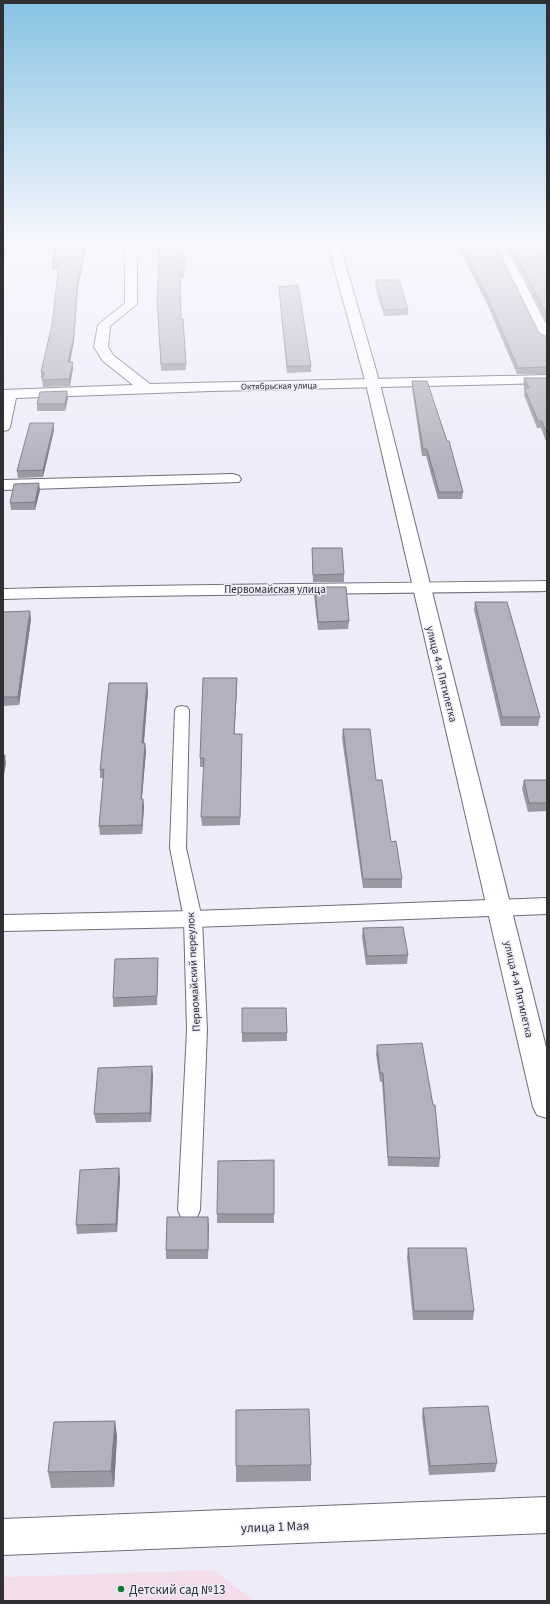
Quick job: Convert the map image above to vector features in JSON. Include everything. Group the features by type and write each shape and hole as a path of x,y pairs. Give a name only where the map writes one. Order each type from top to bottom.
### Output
{"street":[{"path":"114,317 104,325 101,347 108,358 145,387"},
{"name":"улица 4-я Пятилетка","path":"355,317 373,384 547,1107"},
{"path":"536,317 547,339"},
{"name":"Октябрьская улица","path":"7,394 145,387 373,384 547,379"},
{"path":"3,427 7,394"},
{"path":"3,485 233,479"},
{"name":"Первомайская улица","path":"3,594 188,588 421,588 547,586"},
{"path":"3,923 193,919 547,906"},
{"name":"улица 1 Мая","path":"3,1537 547,1515"}],"lane":[{"name":"Первомайский переулок","path":"182,710 178,848 193,919 197,1030 188,1210"}],"shaded area":[{"name":"Детский сад №13","path":"214,1570 254,1601 3,1601 3,1577"}],"building":[{"path":"53,317 75,317 74,335 68,362 73,362 69,379 42,380 44,372 41,372"},
{"path":"158,317 181,317 181,319 183,319 186,364 161,364"},
{"path":"282,317 303,317 311,366 287,366"},
{"path":"496,317 531,317 539,333 547,337 547,367 518,368"},
{"path":"524,378 547,378 547,435 542,421 538,421 524,388 529,388"},
{"path":"412,381 427,381 447,441 449,441 463,492 439,492 427,449 423,449"},
{"path":"67,391 65,404 37,404 40,392"},
{"path":"30,423 54,423 43,470 17,471"},
{"path":"39,483 35,502 10,503 14,484"},
{"path":"312,548 342,548 344,574 313,575"},
{"path":"315,587 346,587 349,621 318,622"},
{"path":"475,602 507,602 540,717 502,717"},
{"path":"30,611 18,697 3,697 3,612"},
{"path":"203,678 237,678 234,734 242,734 240,817 201,817 204,758 200,758"},
{"path":"109,683 147,683 142,743 145,743 141,799 143,799 142,825 99,826 104,769 100,770"},
{"path":"343,729 370,729 376,780 382,780 391,842 396,841 402,879 363,879"},
{"path":"524,780 547,780 547,803 529,803"},
{"path":"403,927 408,955 367,956 363,928"},
{"path":"158,958 157,996 113,998 115,959"},
{"path":"242,1008 286,1008 287,1033 242,1033"},
{"path":"422,1043 433,1105 435,1105 440,1158 388,1157 383,1073 380,1073 377,1045"},
{"path":"152,1066 150,1113 94,1114 98,1068"},
{"path":"274,1160 274,1214 217,1214 218,1161"},
{"path":"119,1168 116,1224 76,1225 80,1170"},
{"path":"167,1217 208,1217 208,1250 166,1250"},
{"path":"408,1248 466,1248 474,1311 414,1311"},
{"path":"488,1406 497,1463 430,1466 423,1408"},
{"path":"309,1409 311,1465 236,1466 236,1410"},
{"path":"115,1421 111,1471 48,1472 54,1422"}],"place":[{"name":"Детский сад №13","path":"121,1589"}]}
